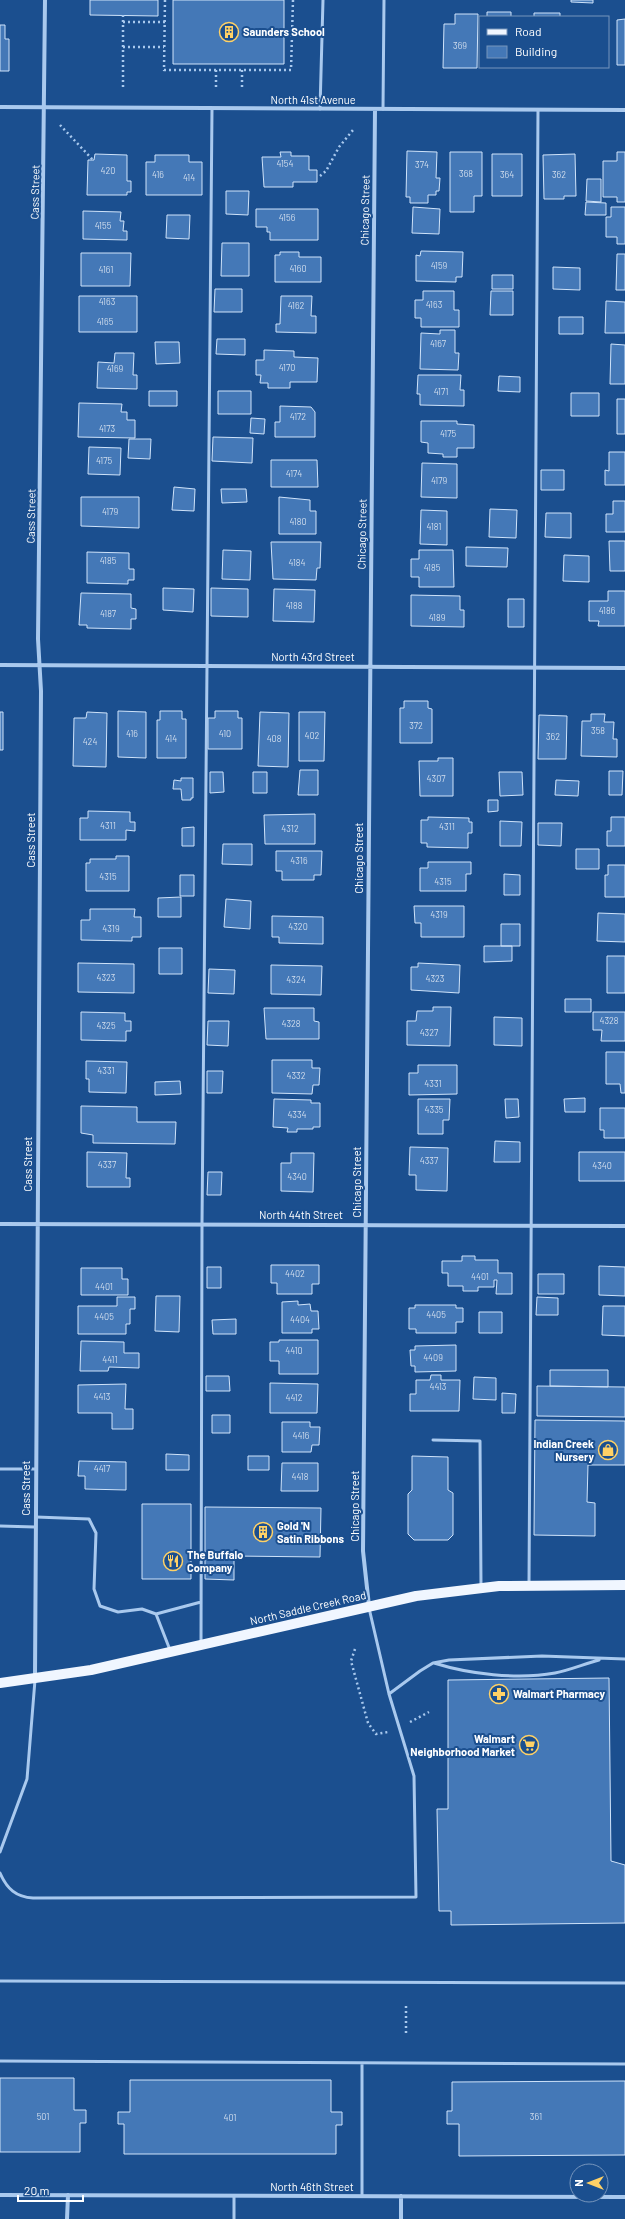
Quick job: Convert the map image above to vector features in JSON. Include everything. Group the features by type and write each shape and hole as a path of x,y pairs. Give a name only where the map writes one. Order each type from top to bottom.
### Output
{"main road":[{"name":"North Saddle Creek Road","path":"0,1683 35,1680 91,1670 410,1597 481,1588 529,1585 625,1585"}],"street":[{"name":"Cass Street","path":"35,1680 41,692 38,639 46,108 45,0"},
{"name":"North 41st Avenue","path":"0,108 625,110"},
{"name":"Chicago Street","path":"369,1606 363,1560 375,109"},
{"name":"North 43rd Street","path":"0,665 625,668"},
{"name":"North 44th Street","path":"0,1224 625,1226"},
{"name":"North 46th Street","path":"0,2195 625,2197"},
{"path":"68,2195 68,2219"},
{"path":"401,2196 401,2219"}],"lane":[{"path":"320,109 323,0"},
{"path":"383,109 384,0"},
{"path":"201,1645 202,1224 212,108"},
{"path":"529,1585 536,667 538,110"},
{"path":"433,1440 480,1441 481,1588"},
{"path":"0,1469 36,1469"},
{"path":"35,1517 89,1519 96,1533 94,1590 100,1606 118,1612 142,1609 156,1614 201,1602"},
{"path":"0,1526 35,1527"},
{"path":"0,1874 13,1892 19,1896 33,1898 416,1897 414,1776 389,1694 369,1606"},
{"path":"156,1614 170,1652"},
{"path":"389,1694 433,1663 462,1659 542,1656 625,1659"},
{"path":"433,1663 478,1674 540,1674 559,1672 602,1659"},
{"path":"0,1852 27,1779 35,1680"},
{"path":"0,1981 625,1983"},
{"path":"0,2061 625,2064"},
{"path":"362,2063 362,2196"},
{"path":"234,2196 234,2219"}],"path":[{"path":"165,0 164,70 291,70 293,0"},
{"path":"123,15 124,90"},
{"path":"124,22 164,22"},
{"path":"124,47 164,47"},
{"path":"216,70 216,90"},
{"path":"242,70 242,90"},
{"path":"60,125 93,160"},
{"path":"320,176 326,171 339,147 354,130"},
{"path":"406,2006 406,2035"}],"building":[{"path":"90,0 158,0 158,16 90,15"},
{"name":"Saunders School","path":"173,0 284,0 284,64 173,64"},
{"path":"571,0 593,0 593,3 571,2"},
{"path":"487,12 511,12 511,16 487,16"},
{"path":"534,13 560,13 560,16 534,16"},
{"path":"455,14 478,14 477,68 443,68 444,24 455,24"},
{"path":"625,19 625,65 617,65 617,20"},
{"path":"0,25 5,25 5,39 9,39 9,71 0,71"},
{"path":"407,151 437,152 436,178 440,178 439,191 436,191 436,195 428,195 428,203 410,203 410,197 406,197"},
{"path":"280,152 291,152 291,156 309,156 309,170 317,170 317,182 293,182 293,187 264,187 262,157 281,157"},
{"path":"450,152 482,152 482,196 474,196 474,212 450,212"},
{"path":"617,152 625,152 625,202 617,202 617,197 603,197 603,161 617,161"},
{"path":"95,154 127,155 127,181 131,181 131,192 127,192 127,195 87,195 88,160 94,160"},
{"path":"492,154 522,154 522,196 492,196"},
{"path":"575,154 576,196 564,196 564,199 544,199 543,155"},
{"path":"155,155 189,155 189,162 202,162 202,195 146,195 146,162 155,162"},
{"path":"587,179 601,179 601,202 586,201"},
{"path":"226,191 249,191 248,215 226,214"},
{"path":"586,202 606,203 606,215 585,215"},
{"path":"413,207 440,209 439,234 412,233"},
{"path":"611,207 625,207 625,244 617,244 617,237 606,237 606,217 611,217"},
{"path":"256,209 318,209 318,240 270,240 270,232 267,232 267,227 256,227"},
{"path":"83,211 121,212 120,221 124,221 123,231 127,231 127,240 83,239"},
{"path":"167,215 190,215 189,239 166,238"},
{"path":"222,243 249,243 249,276 221,276"},
{"path":"421,251 463,252 462,277 456,277 456,282 416,281 416,255 420,256"},
{"path":"280,252 299,252 299,257 321,257 321,282 275,282 275,255 280,255"},
{"path":"81,253 131,253 130,286 81,286"},
{"path":"617,254 625,254 625,290 616,290"},
{"path":"553,267 580,268 580,290 553,289"},
{"path":"492,275 513,275 513,289 492,289"},
{"path":"215,289 242,289 242,312 214,312"},
{"path":"423,291 454,291 454,310 459,310 459,327 421,327 421,318 415,318 415,300 423,300"},
{"path":"491,291 513,291 513,315 490,315"},
{"path":"79,296 137,296 137,332 79,332"},
{"path":"281,296 312,296 311,316 316,316 316,333 276,332 276,324 280,324"},
{"path":"606,301 625,302 625,333 605,333"},
{"path":"559,317 583,317 583,334 559,334"},
{"path":"440,330 455,330 455,353 459,353 458,370 420,369 421,333 440,334"},
{"path":"217,339 245,339 245,355 216,354"},
{"path":"155,342 179,342 180,363 156,364"},
{"path":"611,344 625,345 625,384 610,384"},
{"path":"264,350 294,351 294,357 318,358 317,382 290,382 290,388 268,388 268,383 260,383 261,375 256,375 256,360 264,360"},
{"path":"115,353 134,353 133,375 137,375 137,389 97,388 98,362 114,363"},
{"path":"418,375 461,375 460,390 464,390 464,406 420,405 420,394 417,394"},
{"path":"499,376 520,377 520,392 498,391"},
{"path":"149,391 177,391 177,406 149,406"},
{"path":"218,391 251,391 251,414 218,414"},
{"path":"571,393 599,393 599,416 571,416"},
{"path":"617,399 625,399 625,434 617,434"},
{"path":"79,403 122,404 121,412 127,412 127,420 135,420 135,438 78,437"},
{"path":"280,406 311,407 315,412 315,437 275,437 275,422 280,422"},
{"path":"251,418 265,419 264,434 250,433"},
{"path":"421,421 457,421 457,424 474,425 474,448 457,448 457,457 443,457 443,454 428,453 428,443 421,442"},
{"path":"213,437 253,438 252,463 212,461"},
{"path":"129,439 151,439 150,459 128,458"},
{"path":"89,447 121,448 120,475 88,474"},
{"path":"609,452 625,452 625,485 605,485 605,470 609,471"},
{"path":"271,460 317,460 318,487 271,487"},
{"path":"422,463 457,464 457,498 421,497"},
{"path":"541,470 564,470 564,490 541,490"},
{"path":"174,487 195,489 194,511 172,510"},
{"path":"221,489 246,489 247,502 222,503"},
{"path":"81,497 139,497 139,528 81,526"},
{"path":"279,497 310,500 310,511 316,511 316,534 279,534"},
{"path":"613,501 625,501 625,532 606,532 606,514 613,514"},
{"path":"490,509 517,510 516,538 489,537"},
{"path":"421,510 447,511 447,545 420,544"},
{"path":"546,513 571,513 571,538 545,537"},
{"path":"609,541 625,541 625,571 610,571"},
{"path":"271,542 321,542 320,568 317,568 316,580 273,579"},
{"path":"466,547 508,548 507,567 466,566"},
{"path":"223,550 251,551 250,580 222,579"},
{"path":"419,550 453,550 454,587 419,587 419,577 411,577 411,559 419,559"},
{"path":"87,552 129,553 129,569 134,569 134,580 128,580 128,584 87,583"},
{"path":"564,555 589,556 589,582 563,581"},
{"path":"163,588 194,589 193,612 163,610"},
{"path":"211,588 248,589 248,617 211,616"},
{"path":"274,589 315,590 314,622 273,621"},
{"path":"608,591 625,591 625,626 598,626 599,621 589,621 589,601 608,601"},
{"path":"81,593 131,594 131,608 136,609 136,619 131,619 131,629 87,628 87,625 79,625"},
{"path":"411,595 460,596 460,610 464,610 464,627 411,626"},
{"path":"508,599 524,599 524,627 508,627"},
{"path":"404,701 428,701 428,708 432,709 432,743 400,743 400,708 404,708"},
{"path":"118,711 146,712 146,758 118,757"},
{"path":"160,711 182,711 182,719 186,719 186,758 157,758 157,720 160,720"},
{"path":"215,711 238,711 238,718 242,718 242,749 208,749 208,718 215,718"},
{"path":"0,712 3,712 3,750 0,750"},
{"path":"87,712 107,713 106,767 73,766 74,718 86,718"},
{"path":"260,712 289,713 288,767 258,766"},
{"path":"299,712 325,712 324,761 299,761"},
{"path":"591,714 605,714 604,722 614,722 613,739 617,739 617,757 581,756 582,721 591,721"},
{"path":"539,715 567,716 566,759 538,759"},
{"path":"438,758 453,758 453,796 420,796 419,761 438,761"},
{"path":"300,770 318,770 318,795 298,795"},
{"path":"609,771 623,771 622,795 609,795"},
{"path":"210,772 223,772 224,792 210,793"},
{"path":"253,772 267,772 267,793 253,793"},
{"path":"499,772 522,772 523,795 500,796"},
{"path":"181,778 193,778 193,798 191,798 191,800 182,800 181,789 173,789 174,780 181,781"},
{"path":"556,780 579,781 578,796 555,795"},
{"path":"488,800 498,800 498,811 488,812"},
{"path":"88,811 130,812 130,822 135,822 135,831 126,830 126,840 80,840 80,818 88,818"},
{"path":"315,814 315,844 265,844 264,815"},
{"path":"428,817 469,818 469,822 472,822 472,833 468,833 468,848 427,847 427,843 421,843 421,820 428,820"},
{"path":"611,817 625,817 625,846 607,846 607,831 611,831"},
{"path":"500,821 522,822 521,846 500,846"},
{"path":"538,823 562,823 561,846 538,845"},
{"path":"194,827 194,846 182,846 182,828"},
{"path":"223,844 252,844 252,865 222,864"},
{"path":"576,849 599,849 599,869 576,869"},
{"path":"276,851 322,851 321,875 314,875 314,880 282,880 282,871 276,871"},
{"path":"116,856 129,856 129,891 86,891 86,863 90,863 90,859 116,859"},
{"path":"428,862 471,862 471,874 466,874 466,891 420,891 420,868 428,868"},
{"path":"608,865 625,865 625,897 605,897 605,875 608,875"},
{"path":"504,874 520,875 520,895 504,895"},
{"path":"180,875 194,875 194,896 180,896"},
{"path":"181,897 181,917 158,917 158,898"},
{"path":"226,899 251,901 250,929 224,927"},
{"path":"414,906 464,906 464,937 421,937 421,923 415,923"},
{"path":"90,909 135,909 134,917 141,917 141,937 132,937 132,941 81,940 81,920 90,920"},
{"path":"598,913 625,914 625,942 597,941"},
{"path":"272,916 323,917 323,944 279,943 279,937 272,937"},
{"path":"501,924 520,924 520,946 501,946"},
{"path":"484,946 512,946 512,961 484,962"},
{"path":"159,948 182,948 182,974 159,974"},
{"path":"607,956 625,956 625,993 607,993"},
{"path":"78,963 134,964 134,993 78,992"},
{"path":"418,963 460,965 459,993 411,990 411,967 418,967"},
{"path":"271,965 322,966 321,995 271,994"},
{"path":"209,969 235,970 234,994 208,993"},
{"path":"565,999 591,999 591,1012 565,1012"},
{"path":"433,1007 451,1007 450,1046 407,1045 407,1021 416,1021 417,1011 433,1011"},
{"path":"264,1008 314,1008 314,1021 319,1022 319,1039 266,1039"},
{"path":"81,1012 125,1013 125,1021 131,1021 131,1031 126,1031 126,1041 81,1040"},
{"path":"593,1012 625,1012 625,1041 601,1041 602,1030 593,1030"},
{"path":"494,1017 522,1018 522,1046 494,1045"},
{"path":"208,1021 229,1021 228,1046 207,1045"},
{"path":"606,1052 625,1052 625,1093 621,1093 620,1084 606,1084"},
{"path":"272,1060 312,1060 312,1068 320,1068 319,1085 313,1085 312,1094 272,1093"},
{"path":"86,1061 127,1062 126,1093 89,1092 89,1079 86,1079"},
{"path":"418,1065 457,1065 457,1094 409,1095 409,1073 418,1073"},
{"path":"207,1071 223,1071 222,1093 207,1093"},
{"path":"180,1081 181,1094 155,1095 155,1082"},
{"path":"585,1098 585,1112 565,1112 564,1099"},
{"path":"274,1099 311,1100 311,1103 320,1103 320,1127 313,1127 313,1129 297,1129 297,1132 287,1132 288,1128 273,1127"},
{"path":"418,1099 450,1099 449,1120 443,1120 443,1134 418,1134"},
{"path":"505,1099 518,1099 519,1117 506,1118"},
{"path":"81,1106 137,1107 137,1122 176,1122 175,1144 93,1143 93,1135 81,1133"},
{"path":"600,1108 625,1108 625,1138 604,1138 604,1130 600,1130"},
{"path":"495,1141 520,1142 520,1162 494,1162"},
{"path":"410,1147 448,1148 447,1191 416,1190 416,1175 409,1175"},
{"path":"87,1152 127,1153 126,1178 130,1178 130,1187 87,1187"},
{"path":"579,1152 625,1152 625,1181 579,1181"},
{"path":"291,1153 314,1153 313,1192 281,1191 281,1163 291,1163"},
{"path":"208,1172 222,1172 221,1195 207,1195"},
{"path":"462,1256 475,1256 475,1260 498,1260 498,1273 512,1273 512,1294 496,1294 497,1280 494,1280 494,1287 478,1287 478,1291 463,1291 463,1286 448,1286 448,1273 442,1273 442,1261 462,1261"},
{"path":"271,1265 319,1265 319,1284 312,1284 312,1294 277,1294 277,1283 271,1283"},
{"path":"599,1266 625,1267 625,1296 599,1295"},
{"path":"207,1267 221,1267 221,1288 207,1288"},
{"path":"81,1268 122,1268 122,1279 128,1279 128,1295 81,1295"},
{"path":"538,1274 564,1274 564,1294 538,1294"},
{"path":"156,1296 180,1296 179,1332 155,1331"},
{"path":"117,1297 135,1297 135,1309 130,1309 130,1324 126,1324 126,1334 78,1334 78,1306 117,1306"},
{"path":"537,1297 558,1298 558,1315 536,1315"},
{"path":"298,1301 298,1305 310,1304 311,1311 318,1311 319,1329 312,1329 312,1333 282,1333 282,1302"},
{"path":"415,1305 456,1305 456,1308 463,1308 463,1322 456,1322 456,1333 416,1333 416,1329 409,1329 409,1308 415,1308"},
{"path":"603,1306 625,1306 625,1336 602,1335"},
{"path":"479,1312 502,1312 502,1333 479,1333"},
{"path":"236,1319 236,1334 213,1334 212,1320"},
{"path":"279,1340 318,1340 318,1374 279,1374 279,1361 270,1361 270,1342 279,1342"},
{"path":"81,1341 124,1342 124,1353 139,1353 139,1368 109,1367 108,1371 80,1371"},
{"path":"456,1345 456,1371 415,1372 415,1366 411,1366 410,1350 415,1350 415,1346"},
{"path":"550,1370 608,1370 608,1387 550,1386"},
{"path":"431,1375 441,1375 441,1380 460,1380 459,1411 410,1411 410,1394 416,1394 416,1380 430,1380"},
{"path":"206,1376 229,1376 230,1391 206,1391"},
{"path":"474,1377 496,1378 496,1400 473,1399"},
{"path":"270,1383 318,1384 317,1413 270,1413"},
{"path":"126,1384 125,1409 133,1409 133,1429 112,1429 112,1413 78,1413 78,1385"},
{"path":"537,1386 625,1387 625,1417 537,1416"},
{"path":"502,1393 516,1394 515,1413 502,1413"},
{"path":"212,1415 230,1415 230,1433 212,1433"},
{"path":"535,1420 625,1421 625,1465 588,1465 587,1502 595,1503 595,1536 534,1535"},
{"path":"282,1422 310,1422 310,1427 320,1427 319,1445 312,1445 311,1452 282,1452"},
{"path":"166,1454 189,1455 189,1470 166,1470"},
{"path":"248,1456 269,1456 269,1470 248,1470"},
{"path":"412,1456 448,1457 448,1490 453,1493 453,1535 448,1540 414,1540 408,1534 408,1494 412,1490"},
{"path":"79,1461 126,1462 126,1490 85,1489 85,1476 78,1476"},
{"path":"282,1463 318,1463 318,1491 281,1491"},
{"path":"142,1504 191,1504 191,1579 142,1579"},
{"name":"Gold 'N Satin Ribbons","path":"205,1507 321,1508 320,1557 234,1556 234,1580 205,1579"},
{"name":"Walmart Neighborhood Market","path":"609,1678 611,1861 625,1865 625,1923 451,1925 451,1911 439,1911 437,1809 448,1809 448,1680"},
{"path":"0,2078 74,2078 74,2110 86,2110 86,2123 80,2123 80,2152 0,2152"},
{"path":"130,2080 331,2080 331,2112 342,2112 342,2125 336,2125 336,2154 124,2154 124,2124 118,2124 118,2112 130,2112"},
{"path":"625,2081 625,2155 459,2156 459,2124 447,2124 447,2111 452,2111 452,2082"}],"place":[{"name":"Saunders School","path":"229,32"},
{"name":"Indian Creek Nursery","path":"608,1450"},
{"name":"Gold 'N Satin Ribbons","path":"263,1532"},
{"name":"The Buffalo Company","path":"173,1561"},
{"name":"Walmart Pharmacy","path":"499,1694"},
{"name":"Walmart Neighborhood Market","path":"529,1745"}]}
